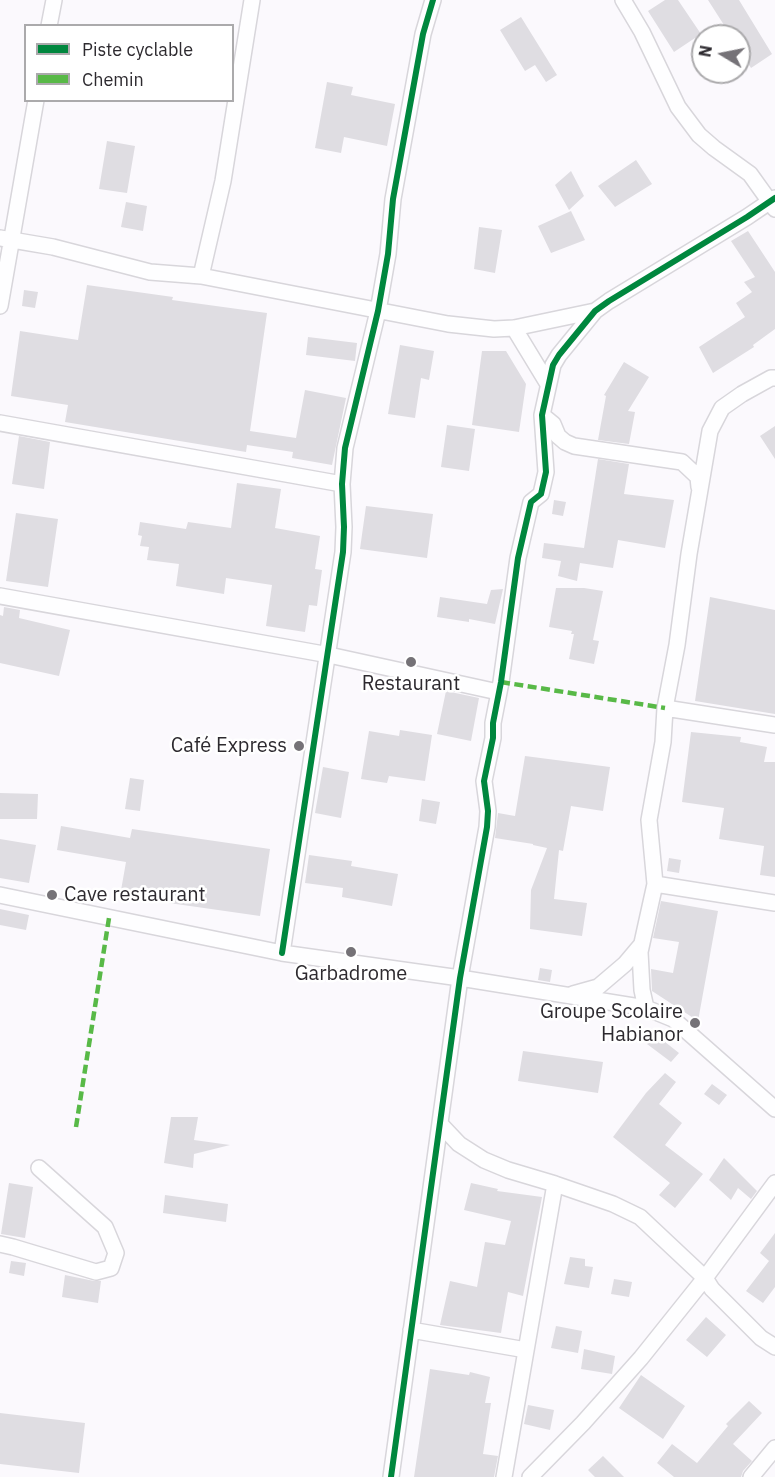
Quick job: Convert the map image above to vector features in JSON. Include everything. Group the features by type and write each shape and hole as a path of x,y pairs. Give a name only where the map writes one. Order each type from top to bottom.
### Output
{"street":[{"path":"49,24 54,0"},
{"path":"201,276 223,181 252,0"},
{"path":"282,953 343,552 342,484 345,448 378,311 388,254 393,199 423,34 433,0"},
{"path":"6,238 150,272 201,276 448,324 494,329 514,328 595,311 774,203 750,174 706,141 678,107 642,32 623,0"},
{"path":"0,306 6,238 36,102"},
{"path":"391,1477 460,978 487,827 488,811 484,781 493,738 493,723 518,558 531,502 541,494 546,472 542,416 553,365 595,311"},
{"path":"514,328 549,384"},
{"path":"646,1008 640,971 641,945 655,884 649,820 710,431 722,408 742,394 775,378"},
{"path":"542,416 553,424 558,436 574,446 682,462 698,477 699,490"},
{"path":"0,423 342,484"},
{"path":"0,596 329,656 498,692"},
{"path":"665,708 775,724"},
{"path":"655,884 775,903"},
{"path":"0,895 282,953 460,978 646,1008 673,1019 775,1108"},
{"path":"567,996 598,987 625,964 641,945"},
{"path":"441,1125 459,1144 484,1160 613,1204 640,1217 705,1278 712,1289 761,1338 775,1347"},
{"path":"0,1244 96,1272 111,1268 116,1253 105,1227 39,1168"},
{"path":"530,1477 583,1423 641,1358 705,1278 775,1183"},
{"path":"504,1477 555,1184"},
{"path":"411,1330 526,1350"},
{"path":"751,1477 775,1448"}],"building":[{"path":"665,0 678,0 694,24 691,24 691,41 674,52 648,11"},
{"path":"708,0 739,0 772,54 751,68 751,24 723,24"},
{"path":"521,17 557,75 546,82 535,65 525,71 500,30"},
{"path":"327,82 353,87 351,95 395,104 387,146 344,137 341,153 315,148"},
{"path":"107,141 135,146 127,193 99,189"},
{"path":"636,160 652,184 615,207 598,186"},
{"path":"571,171 584,196 569,210 555,185"},
{"path":"126,202 147,206 143,231 121,227"},
{"path":"571,211 585,240 551,253 538,226"},
{"path":"479,227 502,230 495,273 474,269"},
{"path":"748,231 775,272 775,329 753,345 754,347 713,373 699,347 745,317 736,303 752,292 744,282 755,277 731,241"},
{"path":"87,285 267,313 250,431 296,438 305,390 346,398 332,465 292,458 293,452 247,445 246,452 65,422 68,405 11,396 20,331 78,340"},
{"path":"24,290 38,292 35,308 22,306"},
{"path":"308,337 357,343 355,361 306,355"},
{"path":"400,345 434,351 429,380 421,378 415,418 388,414"},
{"path":"482,351 506,351 526,384 519,432 472,425"},
{"path":"624,362 649,377 628,411 635,412 629,444 598,440 606,396 604,395"},
{"path":"447,425 475,429 469,471 441,467"},
{"path":"775,426 775,459 760,436"},
{"path":"19,436 50,442 44,489 12,484"},
{"path":"598,459 629,464 624,494 674,500 665,548 618,540 613,568 580,563 577,581 558,576 561,561 542,558 544,543 584,548"},
{"path":"237,483 281,489 275,528 320,536 315,569 322,570 317,606 309,605 305,632 266,626 272,585 226,578 224,594 176,586 179,564 147,560 149,547 140,546 142,536 138,535 140,522 186,529 188,522 231,528"},
{"path":"554,500 566,502 563,516 552,514"},
{"path":"366,506 433,514 427,558 360,549"},
{"path":"16,513 58,519 48,587 6,581"},
{"path":"556,588 603,591 593,640 599,641 594,664 569,659 574,634 571,634 572,631 549,627"},
{"path":"503,589 495,624 469,619 469,622 437,617 440,597 487,604 491,590"},
{"path":"710,597 775,610 775,714 695,701"},
{"path":"4,607 20,610 19,618 70,630 59,676 0,663 0,615 3,616"},
{"path":"446,691 479,698 471,741 437,734"},
{"path":"400,730 432,735 425,781 389,776 387,783 361,779 369,731 399,736"},
{"path":"691,732 741,737 740,742 767,747 764,762 775,762 775,877 760,875 764,846 719,839 724,808 682,802"},
{"path":"525,756 610,767 603,811 571,806 563,851 559,850 554,899 587,903 582,936 530,929 531,890 547,848 495,838 498,813 515,816"},
{"path":"323,767 349,772 341,818 315,813"},
{"path":"130,778 144,780 140,811 125,809"},
{"path":"0,793 38,794 37,819 0,819"},
{"path":"422,799 440,802 436,824 419,821"},
{"path":"61,826 130,838 132,829 270,849 260,916 120,896 126,862 57,850"},
{"path":"0,839 36,845 29,883 0,878"},
{"path":"309,855 352,861 351,866 398,874 392,906 342,897 343,888 305,883"},
{"path":"669,858 681,860 679,873 667,871"},
{"path":"661,901 718,911 698,1021 652,991 651,969 673,973 679,942 653,938"},
{"path":"0,909 29,915 26,930 0,925"},
{"path":"540,968 552,970 550,982 538,980"},
{"path":"655,1034 679,1053 671,1062 647,1044"},
{"path":"523,1051 603,1062 598,1093 518,1081"},
{"path":"665,1073 676,1082 659,1104 682,1123 665,1145 703,1174 675,1208 659,1195 670,1183 613,1137 646,1093"},
{"path":"712,1084 727,1095 719,1105 704,1094"},
{"path":"171,1117 198,1117 194,1140 230,1145 194,1154 193,1168 164,1163"},
{"path":"724,1158 757,1191 751,1199 738,1188 731,1200 709,1180"},
{"path":"9,1183 33,1187 25,1238 1,1234"},
{"path":"471,1183 498,1189 497,1191 542,1197 523,1296 508,1292 501,1333 440,1325 450,1281 477,1287 485,1242 505,1245 511,1221 464,1210"},
{"path":"165,1195 228,1204 226,1222 163,1213"},
{"path":"775,1233 775,1287 763,1303 746,1291 769,1261 760,1253"},
{"path":"570,1257 585,1259 585,1266 593,1267 589,1288 564,1284"},
{"path":"11,1261 26,1263 24,1276 9,1273"},
{"path":"65,1275 101,1281 98,1303 62,1297"},
{"path":"614,1279 632,1282 629,1297 611,1294"},
{"path":"706,1317 726,1335 707,1357 686,1340"},
{"path":"556,1326 582,1331 578,1353 551,1348"},
{"path":"584,1349 615,1356 612,1374 581,1369"},
{"path":"430,1369 469,1375 470,1372 490,1377 485,1403 491,1403 483,1454 498,1456 494,1477 414,1477"},
{"path":"641,1375 685,1406 663,1439 619,1408"},
{"path":"749,1401 762,1413 733,1444 752,1461 741,1477 674,1477 657,1463 672,1444 697,1463 728,1426 726,1424"},
{"path":"528,1405 554,1410 550,1430 524,1424"},
{"path":"0,1413 85,1423 79,1473 0,1464"},
{"path":"603,1456 624,1477 595,1477 588,1470"}],"marked path":[{"path":"501,682 665,708"},
{"path":"76,1127 109,918"}],"cycle path":[{"path":"282,953 343,552 342,484 345,448 378,311 388,254 393,199 423,34 433,0"},
{"path":"391,1477 460,978 487,827 488,811 484,781 493,738 493,723 518,558 531,502 541,494 546,472 542,415 553,365 595,311 775,198"}],"place":[{"name":"Restaurant","path":"411,662"},
{"name":"Café Express","path":"299,746"},
{"name":"Cave restaurant","path":"52,895"},
{"name":"Garbadrome","path":"351,952"},
{"name":"Groupe Scolaire Habianor","path":"695,1023"}]}
